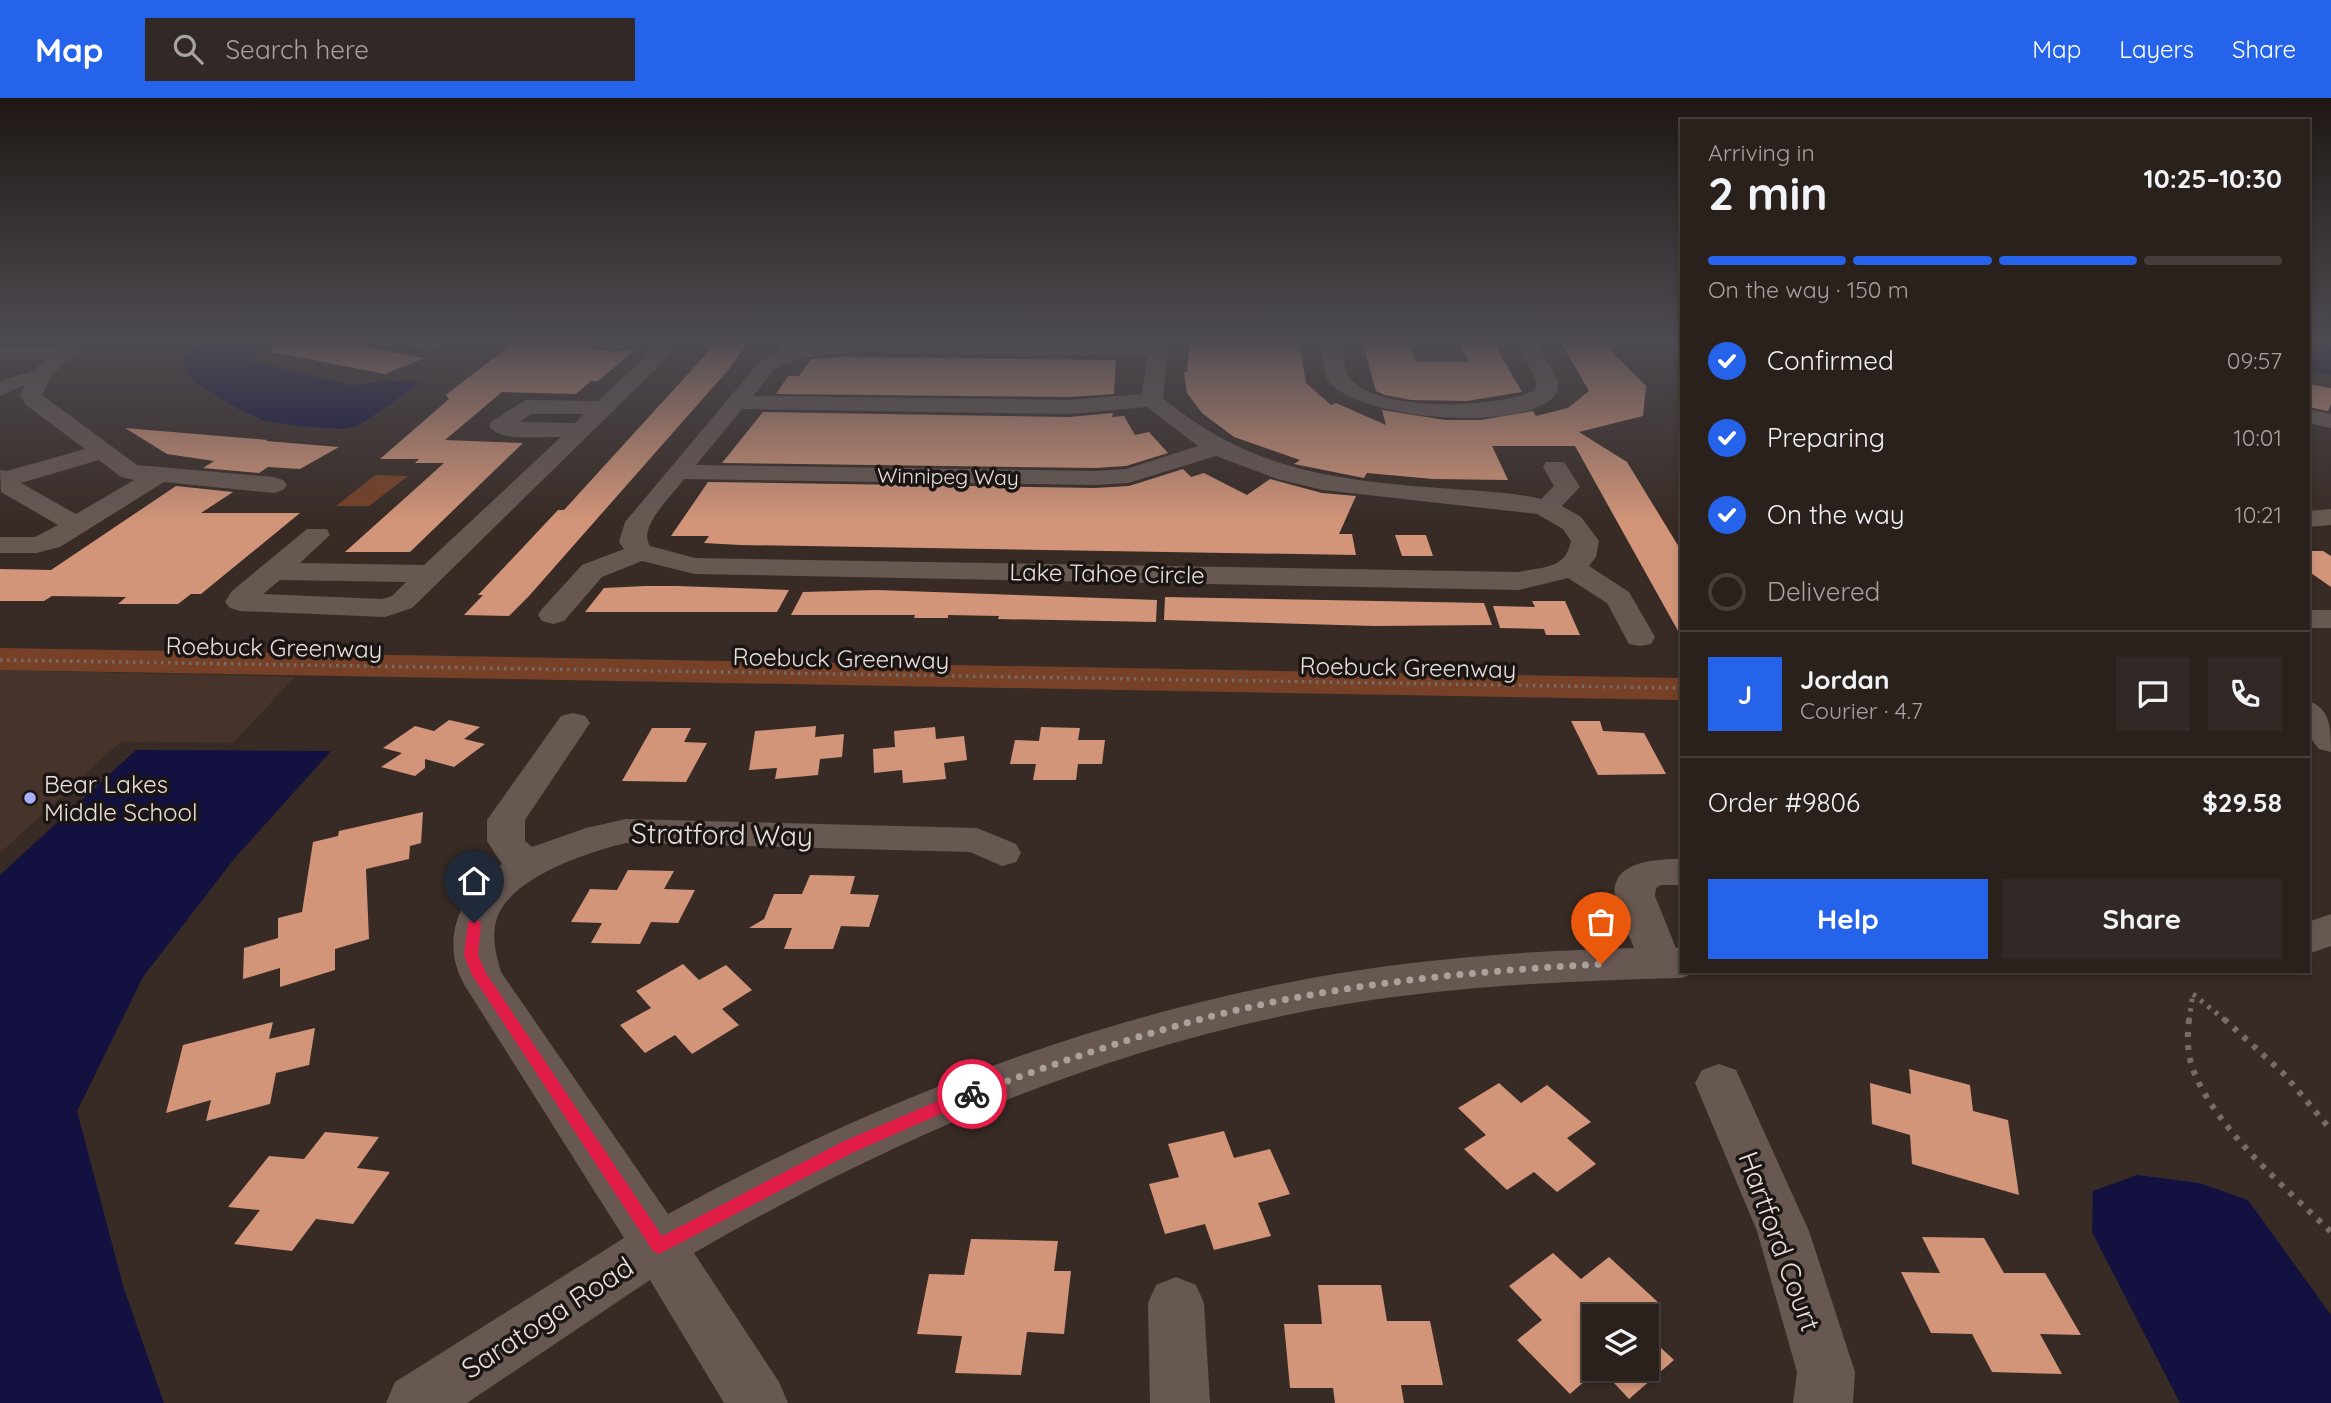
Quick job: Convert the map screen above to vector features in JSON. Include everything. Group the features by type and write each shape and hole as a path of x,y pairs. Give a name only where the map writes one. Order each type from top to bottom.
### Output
{"street":[{"path":"36,402 130,472 274,485"},
{"path":"317,535 242,597 240,602 394,606 431,574 610,402"},
{"path":"552,615 592,571 640,552 633,542 634,528 736,402 1069,407 1129,402"},
{"path":"1154,402 1184,430 1216,448 1278,474 1375,491 1501,498 1546,508 1572,523 1585,541 1582,557 1573,568 1619,598 1640,637"},
{"path":"1384,402 1404,407 1481,409 1515,407 1526,402"},
{"path":"581,430 508,429 500,426 526,407 604,408"},
{"path":"2310,416 2331,421"},
{"name":"Winnipeg Way","path":"677,472 1095,478 1128,476 1216,448"},
{"path":"1,479 102,453"},
{"path":"1546,508 1567,487 1555,467"},
{"path":"0,545 44,544 159,475"},
{"path":"1,479 10,487 77,525"},
{"path":"2310,503 2331,501"},
{"path":"2310,519 2331,517"},
{"name":"Lake Tahoe Circle","path":"640,552 695,566 1505,581 1549,576 1573,568"},
{"path":"274,571 431,574"},
{"path":"2310,619 2331,619"},
{"path":"2310,715 2331,743"},
{"path":"529,863 515,856 506,846 503,833 506,820 573,723"},
{"name":"Stratford Way","path":"659,1246 480,975 471,955 470,939 483,907 495,891 529,863 577,842 650,830 977,840 1002,853"},
{"path":"1672,963 1635,896 1637,882 1653,872 1680,872"},
{"path":"2310,938 2331,929"},
{"name":"Saratoga Road","path":"415,1403 544,1316 659,1246 848,1147 952,1102 1074,1056 1182,1024 1287,999 1391,981 1496,970 1672,963"},
{"name":"Hartford Court","path":"1720,1083 1783,1231 1826,1372 1823,1403"},
{"path":"659,1246 758,1403"},
{"path":"1176,1303 1180,1403"}],"path":[{"name":"Roebuck Greenway","path":"0,660 1680,688"},
{"path":"2331,1130 2308,1097 2257,1046 2193,993 2188,1053 2197,1081 2263,1166 2331,1232"}],"shaded area":[{"path":"227,402 393,402 359,425 342,429 265,421"},
{"path":"375,475 408,476 369,506 336,506"},
{"path":"0,648 1680,678 1680,700 0,670"},
{"name":"Bear Lakes Middle School","path":"0,670 295,677 233,743 120,742 0,853"},
{"path":"136,750 331,751 234,859 143,977 77,1111 124,1289 164,1403 0,1403 0,875"},
{"path":"2137,1175 2199,1183 2248,1200 2331,1315 2331,1403 2180,1403 2092,1232 2093,1191"}],"building":[{"path":"446,402 490,402 445,440 523,443 410,552 345,552 444,463 415,463 419,459 380,459"},
{"path":"663,402 700,402 509,616 464,615 483,595 478,595 558,510 564,510"},
{"path":"1194,402 1327,402 1331,405 1336,403 1386,425 1382,410 1445,420 1481,420 1533,411 1536,416 1568,408 1576,402 1644,402 1643,416 1579,432 1627,462 1680,549 1680,634 1575,446 1492,446 1508,480 1433,479 1367,473 1364,478 1294,464 1300,460 1234,437 1202,413"},
{"path":"2310,402 2331,402 2328,411 2310,407"},
{"path":"763,412 1069,417 1113,413 1112,417 1124,416 1135,435 1149,432 1168,453 1126,466 1095,468 722,463"},
{"path":"125,428 339,447 300,469 268,467 259,473 203,468 214,461 167,454"},
{"path":"1183,469 1191,477 1204,473 1247,495 1270,479 1322,493 1356,496 1339,534 1352,534 1356,555 740,545 704,543 709,536 671,536 708,482 1095,488 1129,486"},
{"path":"176,486 233,492 201,513 300,513 201,594 191,594 178,604 118,604 126,597 52,596 44,601 0,601 0,569 51,570"},
{"path":"1395,535 1426,535 1433,556 1402,556"},
{"path":"2310,551 2323,551 2331,556 2331,587 2310,572"},
{"path":"645,586 789,590 777,612 585,612 604,588"},
{"path":"877,590 1157,600 1156,622 998,619 999,616 948,615 948,618 914,618 915,615 791,615 803,592"},
{"path":"1165,597 1484,603 1492,625 1374,626 1164,620"},
{"path":"1532,601 1565,601 1580,635 1546,635 1544,629 1500,628 1493,606 1535,607"},
{"path":"449,720 480,727 464,739 485,744 454,767 425,759 425,768 415,776 381,767 402,753 383,748 415,726 434,731"},
{"path":"1571,721 1600,721 1603,731 1644,733 1666,774 1598,775"},
{"path":"816,726 815,737 844,734 842,757 820,759 818,775 775,779 777,768 749,770 755,731"},
{"path":"935,727 936,739 964,736 967,760 944,763 946,779 903,783 902,770 874,773 873,749 895,747 894,731"},
{"path":"1041,727 1080,728 1078,740 1105,740 1102,764 1078,764 1076,780 1033,780 1036,764 1010,764 1015,740 1039,741"},
{"path":"652,728 691,728 684,742 707,743 686,782 622,781"},
{"path":"423,812 421,843 410,846 409,859 366,869 369,939 335,949 335,970 280,987 280,968 243,979 244,948 278,938 278,918 302,912 313,842 338,836 339,831"},
{"path":"628,870 674,871 664,889 695,890 678,923 651,922 640,944 591,943 602,923 571,922 590,889 617,890"},
{"path":"810,875 855,876 850,894 879,895 869,927 841,926 833,949 784,949 792,928 749,928 764,919 774,894 802,894"},
{"path":"683,964 699,980 726,965 752,990 722,1009 739,1025 692,1054 675,1035 645,1053 620,1025 651,1008 636,991"},
{"path":"273,1022 269,1039 315,1028 309,1065 276,1073 270,1104 206,1121 211,1100 166,1113 183,1045"},
{"path":"1909,1069 1970,1085 1973,1111 2008,1120 2019,1195 1912,1164 1910,1135 1872,1124 1870,1083 1911,1094"},
{"path":"1499,1083 1521,1103 1547,1085 1591,1122 1567,1138 1596,1164 1557,1192 1534,1172 1507,1190 1464,1149 1486,1135 1458,1108"},
{"path":"1224,1131 1234,1158 1270,1149 1290,1194 1258,1203 1271,1236 1214,1250 1205,1224 1165,1234 1149,1184 1179,1177 1168,1144"},
{"path":"325,1132 379,1137 357,1168 390,1172 353,1224 316,1219 292,1251 234,1244 260,1210 228,1207 269,1156 304,1159"},
{"path":"1922,1237 1984,1238 2004,1273 2045,1273 2081,1335 2040,1334 2062,1374 1992,1372 1972,1334 1931,1333 1901,1272 1940,1273"},
{"path":"971,1239 1058,1241 1054,1271 1071,1271 1064,1334 1027,1332 1021,1375 955,1373 962,1336 917,1334 929,1274 964,1275"},
{"path":"1553,1253 1581,1279 1609,1257 1660,1304 1582,1304 1582,1381 1585,1381 1570,1394 1517,1340 1542,1320 1509,1286"},
{"path":"1318,1285 1381,1285 1387,1321 1430,1321 1443,1385 1401,1385 1404,1403 1335,1403 1333,1388 1290,1388 1284,1324 1322,1324"},
{"path":"1659,1346 1674,1360 1659,1373"},
{"path":"1612,1381 1650,1381 1629,1399"}],"way so far":[{"path":"972,1094 1074,1056 1182,1024 1287,999 1391,981 1469,972 1601,964"}],"place":[{"name":"Bear Lakes Middle School","path":"30,798"}],"route":[{"path":"474,923 470,939 471,955 480,975 659,1246 727,1208 848,1147 972,1094"}]}
